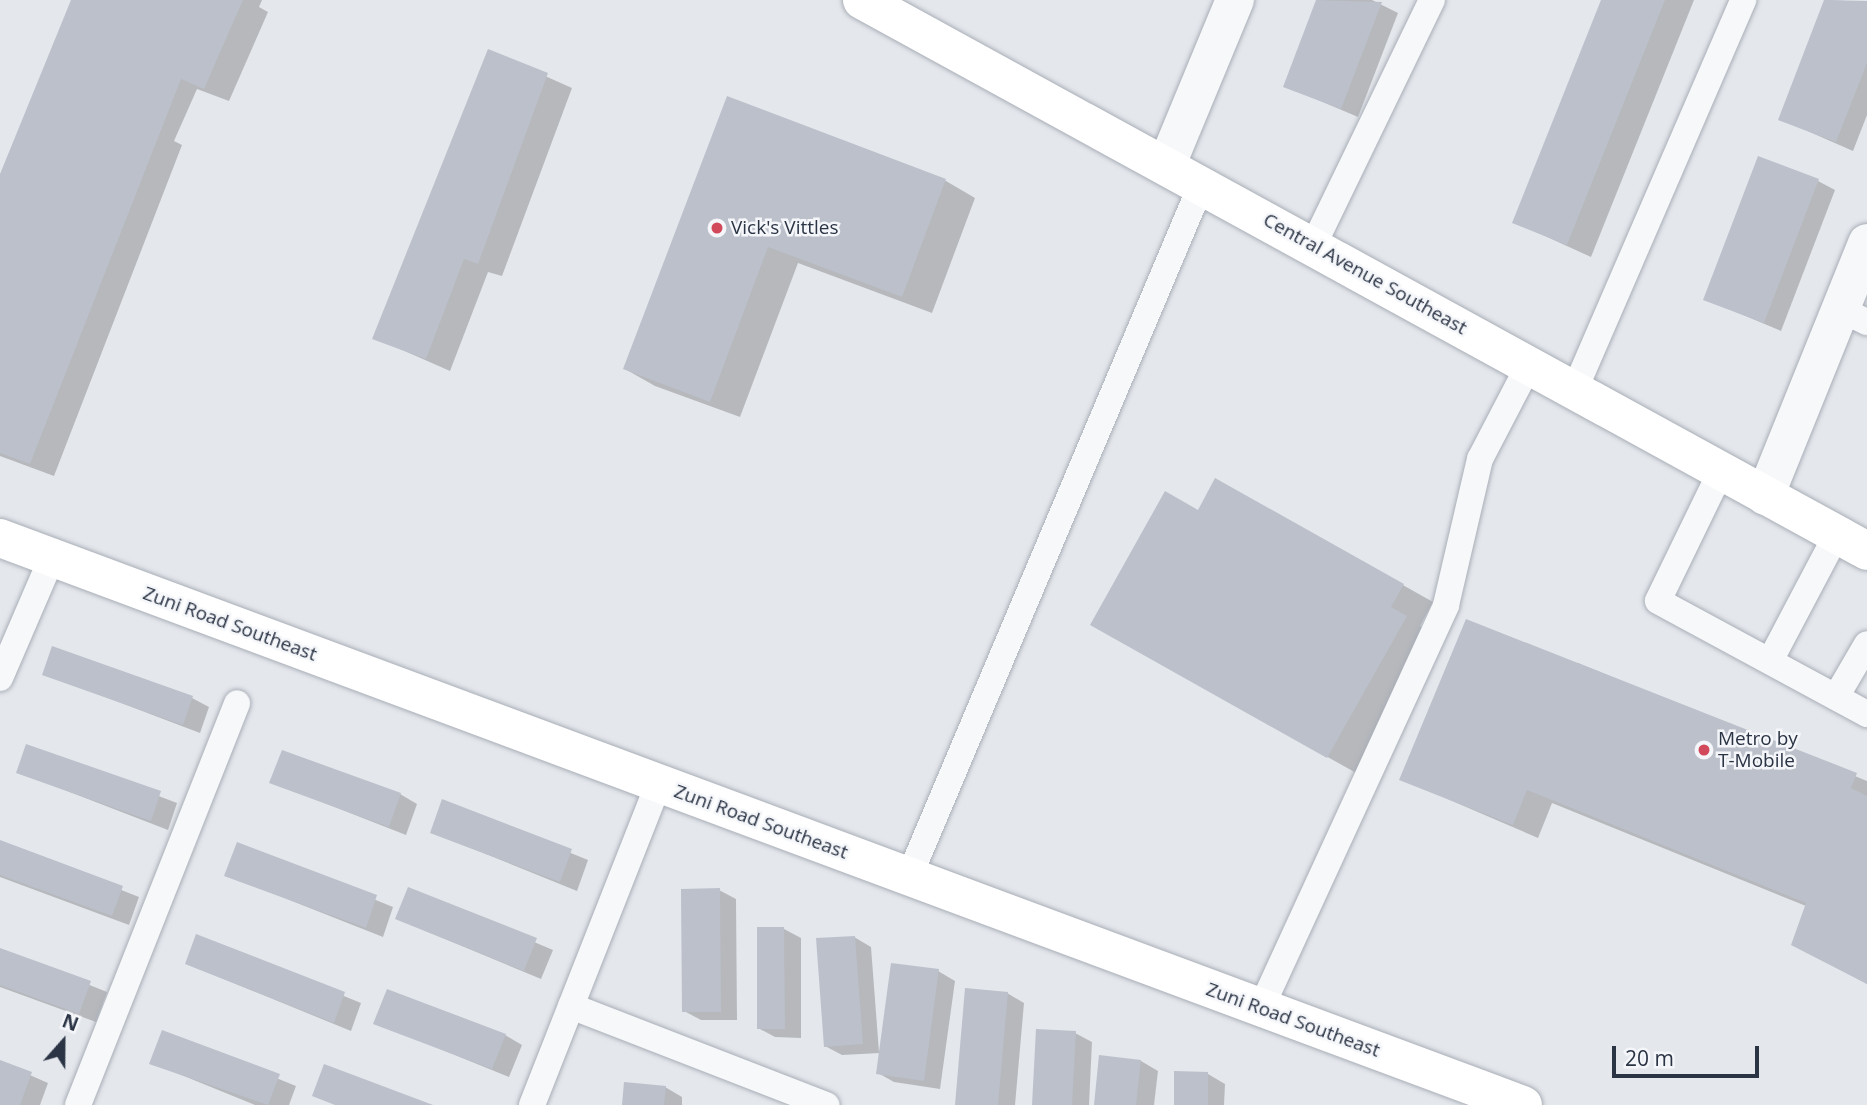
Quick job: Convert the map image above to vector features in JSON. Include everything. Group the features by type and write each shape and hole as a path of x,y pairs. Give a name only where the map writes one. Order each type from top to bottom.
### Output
{"street":[{"name":"Central Avenue Southeast","path":"862,0 1314,244 1852,543"},
{"path":"1167,164 1235,0"},
{"path":"1765,495 1854,316 1867,243"},
{"name":"Zuni Road Southeast","path":"0,538 1522,1105"}],"lane":[{"path":"1314,244 1432,0"},
{"path":"1575,389 1743,0"},
{"path":"909,877 1202,183"},
{"path":"1261,1008 1447,605 1480,459 1530,365"},
{"path":"1721,471 1658,601 1867,714"},
{"path":"1770,661 1852,543"},
{"path":"0,678 11,620 52,558"},
{"path":"1836,697 1867,644"},
{"path":"78,1105 237,703"},
{"path":"532,1105 659,783"},
{"path":"571,1006 826,1105"}],"building":[{"path":"71,0 243,0 204,89 181,79 30,464 0,453 0,174"},
{"path":"1316,0 1382,2 1341,109 1283,87"},
{"path":"1601,0 1665,0 1567,245 1512,223"},
{"path":"1824,0 1867,1 1867,63 1836,142 1778,120"},
{"path":"488,49 548,73 478,264 464,259 426,359 372,339"},
{"path":"727,96 946,179 902,297 768,247 710,402 623,369"},
{"path":"1758,156 1819,179 1764,323 1703,300"},
{"path":"1215,478 1404,584 1391,607 1407,616 1327,758 1090,625 1165,491 1198,510"},
{"path":"1466,619 1857,773 1851,788 1867,796 1867,984 1791,945 1806,903 1527,790 1513,825 1399,780"},
{"path":"52,646 193,696 183,725 42,675"},
{"path":"26,744 161,791 151,821 16,773"},
{"path":"282,750 401,793 389,827 269,783"},
{"path":"442,799 572,849 560,882 430,833"},
{"path":"0,840 123,886 112,916 0,875"},
{"path":"237,842 377,895 366,928 224,876"},
{"path":"408,887 537,938 524,971 395,919"},
{"path":"720,888 721,1012 682,1012 681,889"},
{"path":"757,927 784,927 785,1029 757,1029"},
{"path":"196,934 345,992 334,1023 185,964"},
{"path":"855,936 863,1044 824,1047 816,938"},
{"path":"0,948 91,981 79,1014 0,985"},
{"path":"891,963 939,969 924,1081 876,1074"},
{"path":"965,988 1008,992 998,1105 955,1105"},
{"path":"387,989 506,1034 492,1069 373,1024"},
{"path":"1036,1029 1076,1031 1072,1105 1032,1105"},
{"path":"162,1030 280,1074 268,1105 149,1064"},
{"path":"1099,1055 1141,1060 1136,1105 1094,1105"},
{"path":"0,1060 32,1072 20,1105 0,1105"},
{"path":"324,1064 433,1105 335,1105 312,1096"},
{"path":"1174,1071 1208,1072 1208,1105 1174,1105"},
{"path":"624,1082 666,1086 664,1105 622,1105"}],"place":[{"name":"Vick's Vittles","path":"717,228"},
{"name":"Metro by T-Mobile","path":"1704,750"}]}
